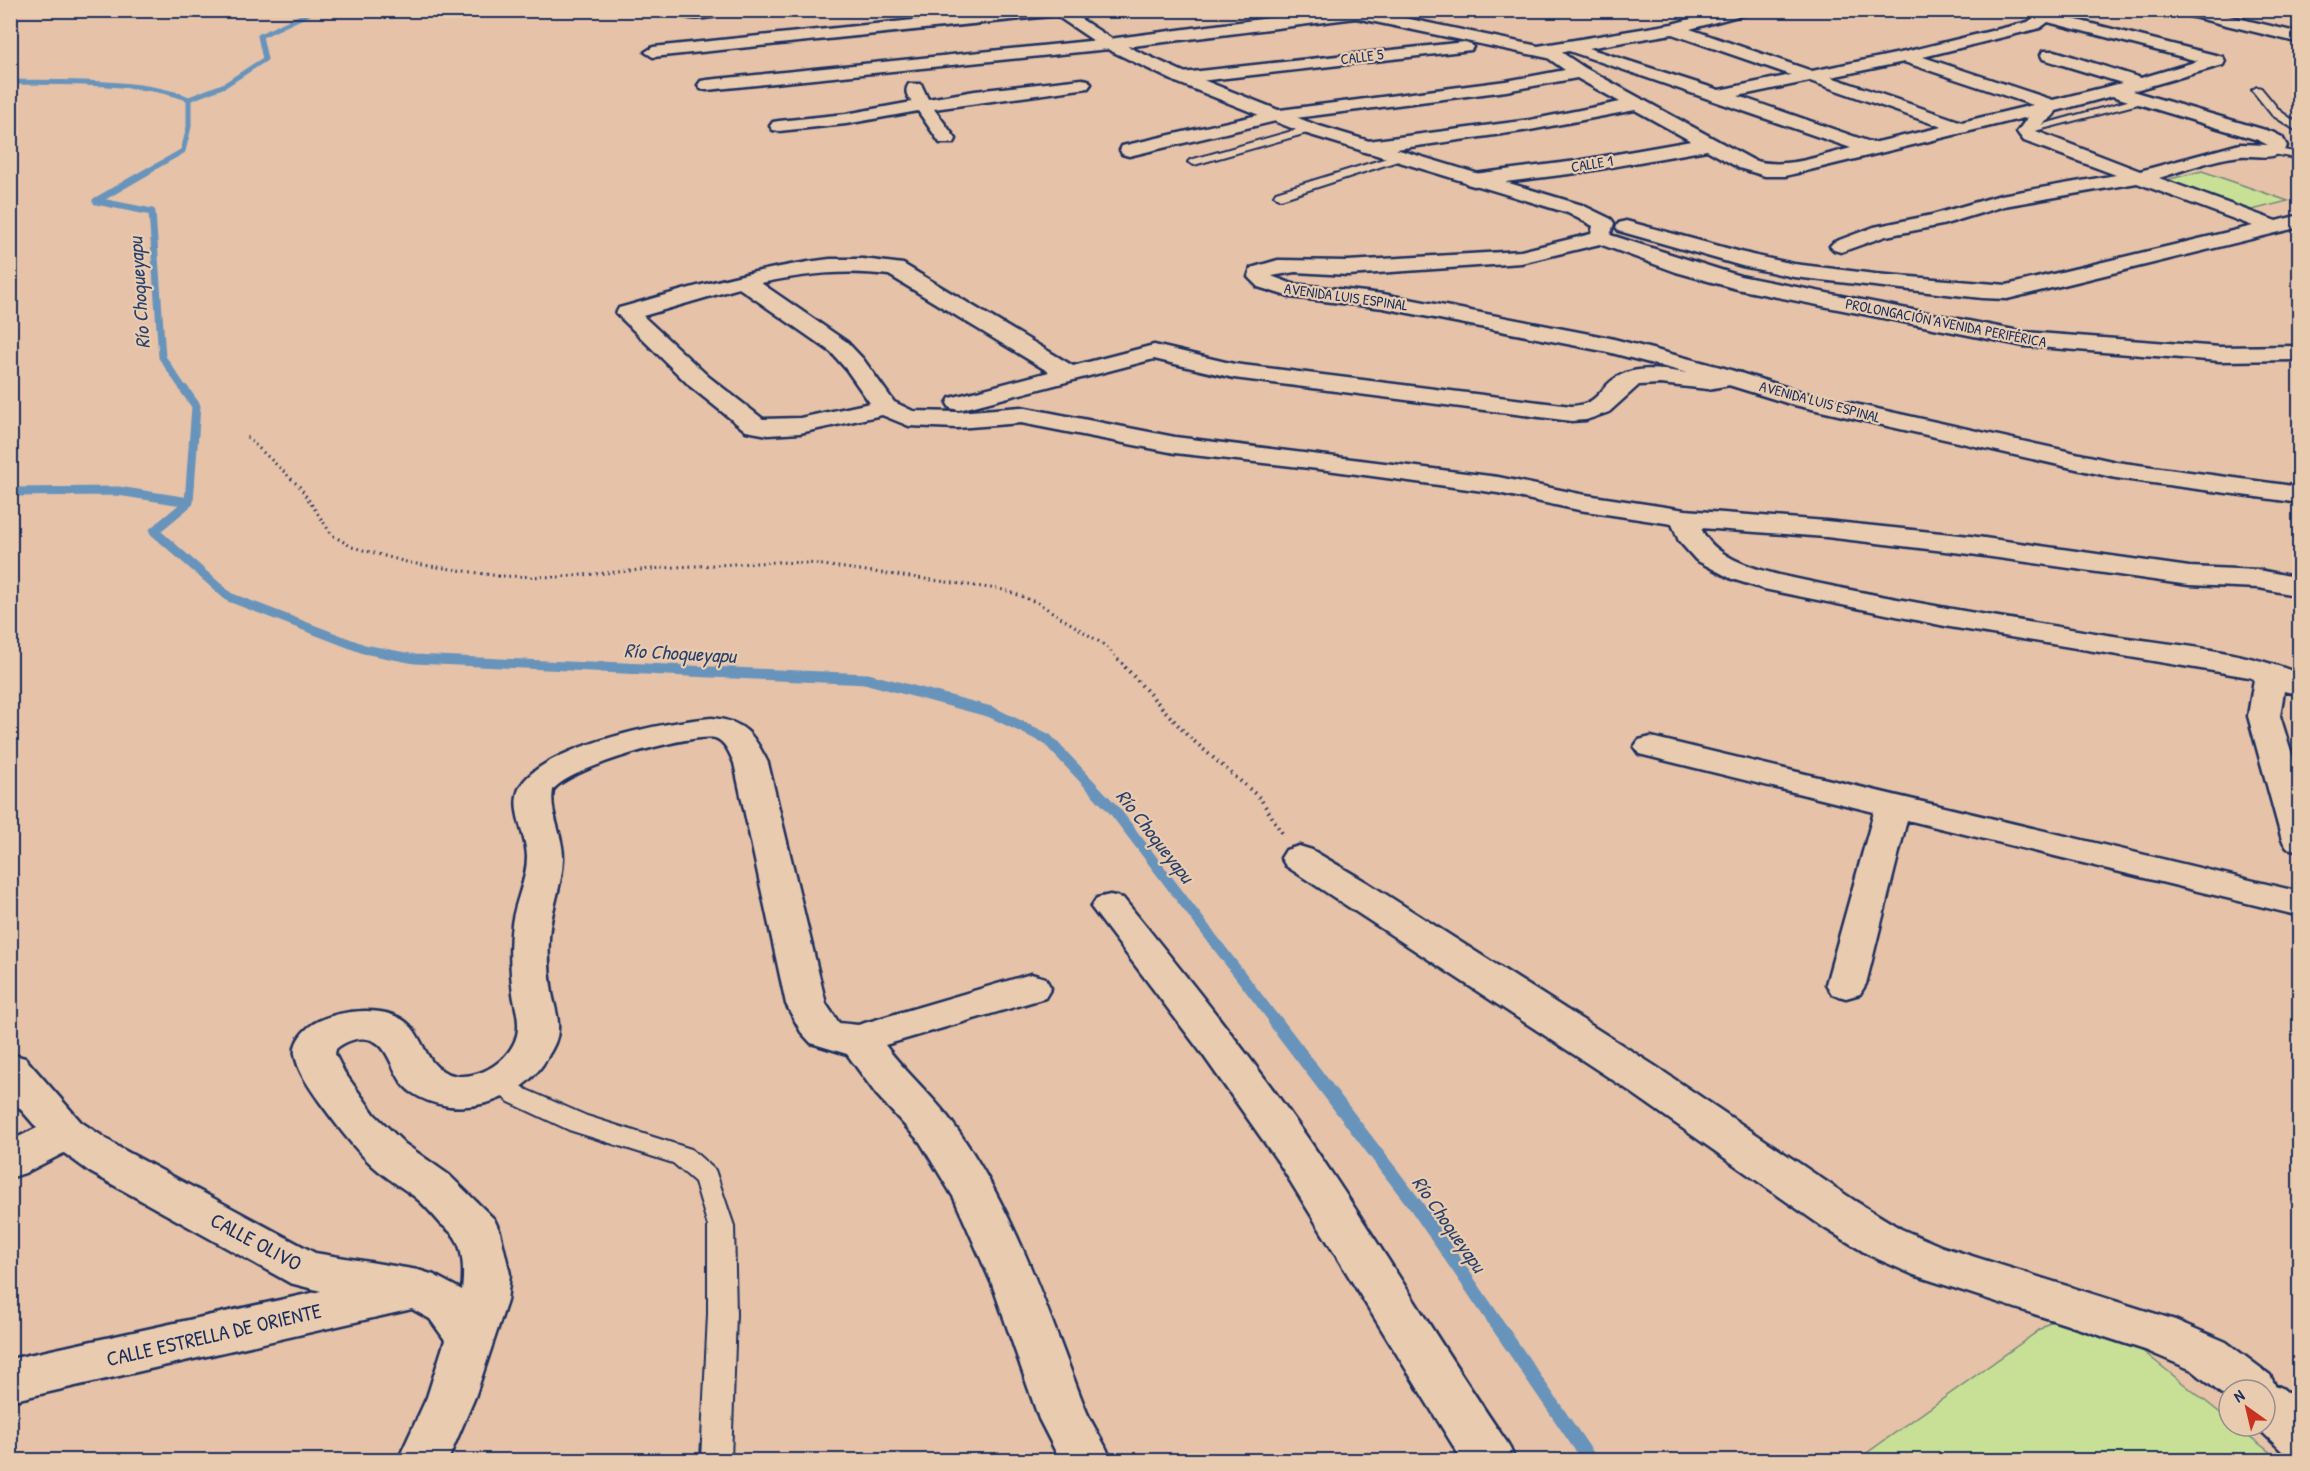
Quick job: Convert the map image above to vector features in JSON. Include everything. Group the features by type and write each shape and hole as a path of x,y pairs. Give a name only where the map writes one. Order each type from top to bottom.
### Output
{"street":[{"path":"687,14 722,10"},
{"path":"890,10 911,26 915,94 947,139"},
{"path":"653,52 1060,10"},
{"path":"706,85 1109,44 1345,12 1380,10"},
{"path":"1543,51 1673,29 1710,14 1744,10"},
{"path":"2182,10 2300,38"},
{"path":"1055,11 1109,44 1182,78 1280,115 1310,129 1575,209 1603,230 1674,238 1769,265 1816,273 2007,292 2300,221"},
{"path":"1345,12 1543,51 1557,56 1579,72 1709,144 1746,164 1766,170 1785,170 2113,91 2141,91 2217,61 2050,14 2026,27 1905,57 1718,95"},
{"path":"1673,29 1960,127"},
{"path":"1571,47 1718,95 1871,149"},
{"name":"CALLE 5","path":"1182,78 1440,48 1543,51"},
{"path":"1840,246 1881,231 1935,221 2001,201 2138,177 2240,150 2277,148 2278,143 2265,136 2049,56"},
{"path":"1905,57 2049,107"},
{"path":"1128,150 1280,115 1495,88 1579,72"},
{"path":"779,126 846,119 975,96 1082,84"},
{"path":"1368,147 1530,125 1637,104"},
{"path":"2049,107 2048,112 2036,119 2027,130 2026,132 2031,137 2274,227"},
{"name":"CALLE 1","path":"1474,180 1577,167 1709,144"},
{"name":"PROLONGACIÓN AVENIDA PERIFÉRICA","path":"1603,230 1684,267 1737,282 2024,339 2220,354 2300,353"},
{"name":"AVENIDA LUIS ESPINAL","path":"1603,230 1521,257 1417,265 1278,267 1259,273 1259,277 1266,282 1290,290 1383,301 1610,345 1799,399 2116,470 2300,495"},
{"path":"1070,374 895,269 845,263 807,267 627,313 700,382 755,426 765,428 972,401 1154,352 1234,371 1541,411 1576,413 1602,406 1622,383 1635,378 1665,376 1712,382 1732,378"},
{"path":"745,282 839,347 855,364 876,397 892,410 909,418 936,420 1021,415 1175,445 1498,485 1579,502 1685,518 1826,529 1970,544 2189,576 2259,579 2300,587"},
{"path":"1685,518 1687,532 1694,544 1711,557 1735,570 1768,581 1923,614 2247,666 2285,680 2264,716 2300,840"},
{"path":"423,1461 452,1397 470,1337 484,1301 487,1274 478,1232 433,1187 390,1156 360,1126 326,1079 315,1054 317,1043 331,1031 373,1024 396,1036 413,1069 424,1081 449,1091 473,1091 500,1082 516,1071 529,1053 538,1031 531,990 531,923 545,857 536,807 536,789 544,778 569,764 608,749 655,736 704,728 722,729 734,734 742,744 751,764 806,1004 821,1030 836,1040 858,1039 1031,988"},
{"path":"1651,747 2300,904"},
{"path":"1845,984 1893,806"},
{"path":"1299,858 1630,1071 1839,1214 1885,1242 1930,1262 2158,1334 2209,1356 2279,1409"},
{"path":"1110,907 1194,1011 1317,1186 1490,1461"},
{"path":"858,1039 891,1083 935,1131 974,1192 1015,1284 1064,1419 1086,1461"},
{"name":"CALLE OLIVO","path":"10,1069 66,1133 105,1160 306,1270 418,1289 447,1305 470,1337"},
{"path":"10,1161 66,1133"},
{"name":"CALLE ESTRELLA DE ORIENTE","path":"10,1380 418,1289"}],"lane":[{"path":"2257,90 2268,105 2300,130"},
{"path":"2027,130 2040,128 2141,91"},
{"path":"1194,162 1310,129"},
{"path":"2272,150 2300,156"},
{"path":"1280,195 1400,157"},
{"path":"500,1082 518,1096 578,1123 682,1156 706,1177 721,1226 722,1314 716,1461"}],"path":[{"path":"247,437 300,487 332,535 352,548 410,563 499,576 559,577 675,567 776,562 809,563 1005,590 1038,603 1106,646 1188,736 1260,798 1299,858"}],"green space":[{"path":"2202,171 2288,201 2252,210 2166,180"},
{"path":"2080,1301 2217,1410 2217,1438 2252,1438 2280,1460 1857,1460"}],"waterway":[{"name":"Río Choqueyapu","path":"189,99 225,85 265,59 260,36 309,13 309,10"},
{"path":"10,82 77,83 149,88 189,99"},
{"name":"Río Choqueyapu","path":"146,172 183,151 189,127 189,99"},
{"name":"Río Choqueyapu","path":"148,171 96,201 152,212 162,357 185,391"},
{"name":"Río Choqueyapu","path":"184,389 196,406 189,502"},
{"path":"10,492 118,491 189,502"},
{"name":"Río Choqueyapu","path":"189,502 154,531 229,597 364,649 415,659 635,669"},
{"name":"Río Choqueyapu","path":"601,667 868,679 991,712 1047,739 1114,810 1276,1022"},
{"name":"Río Choqueyapu","path":"1275,1021 1417,1207 1590,1460"}]}
